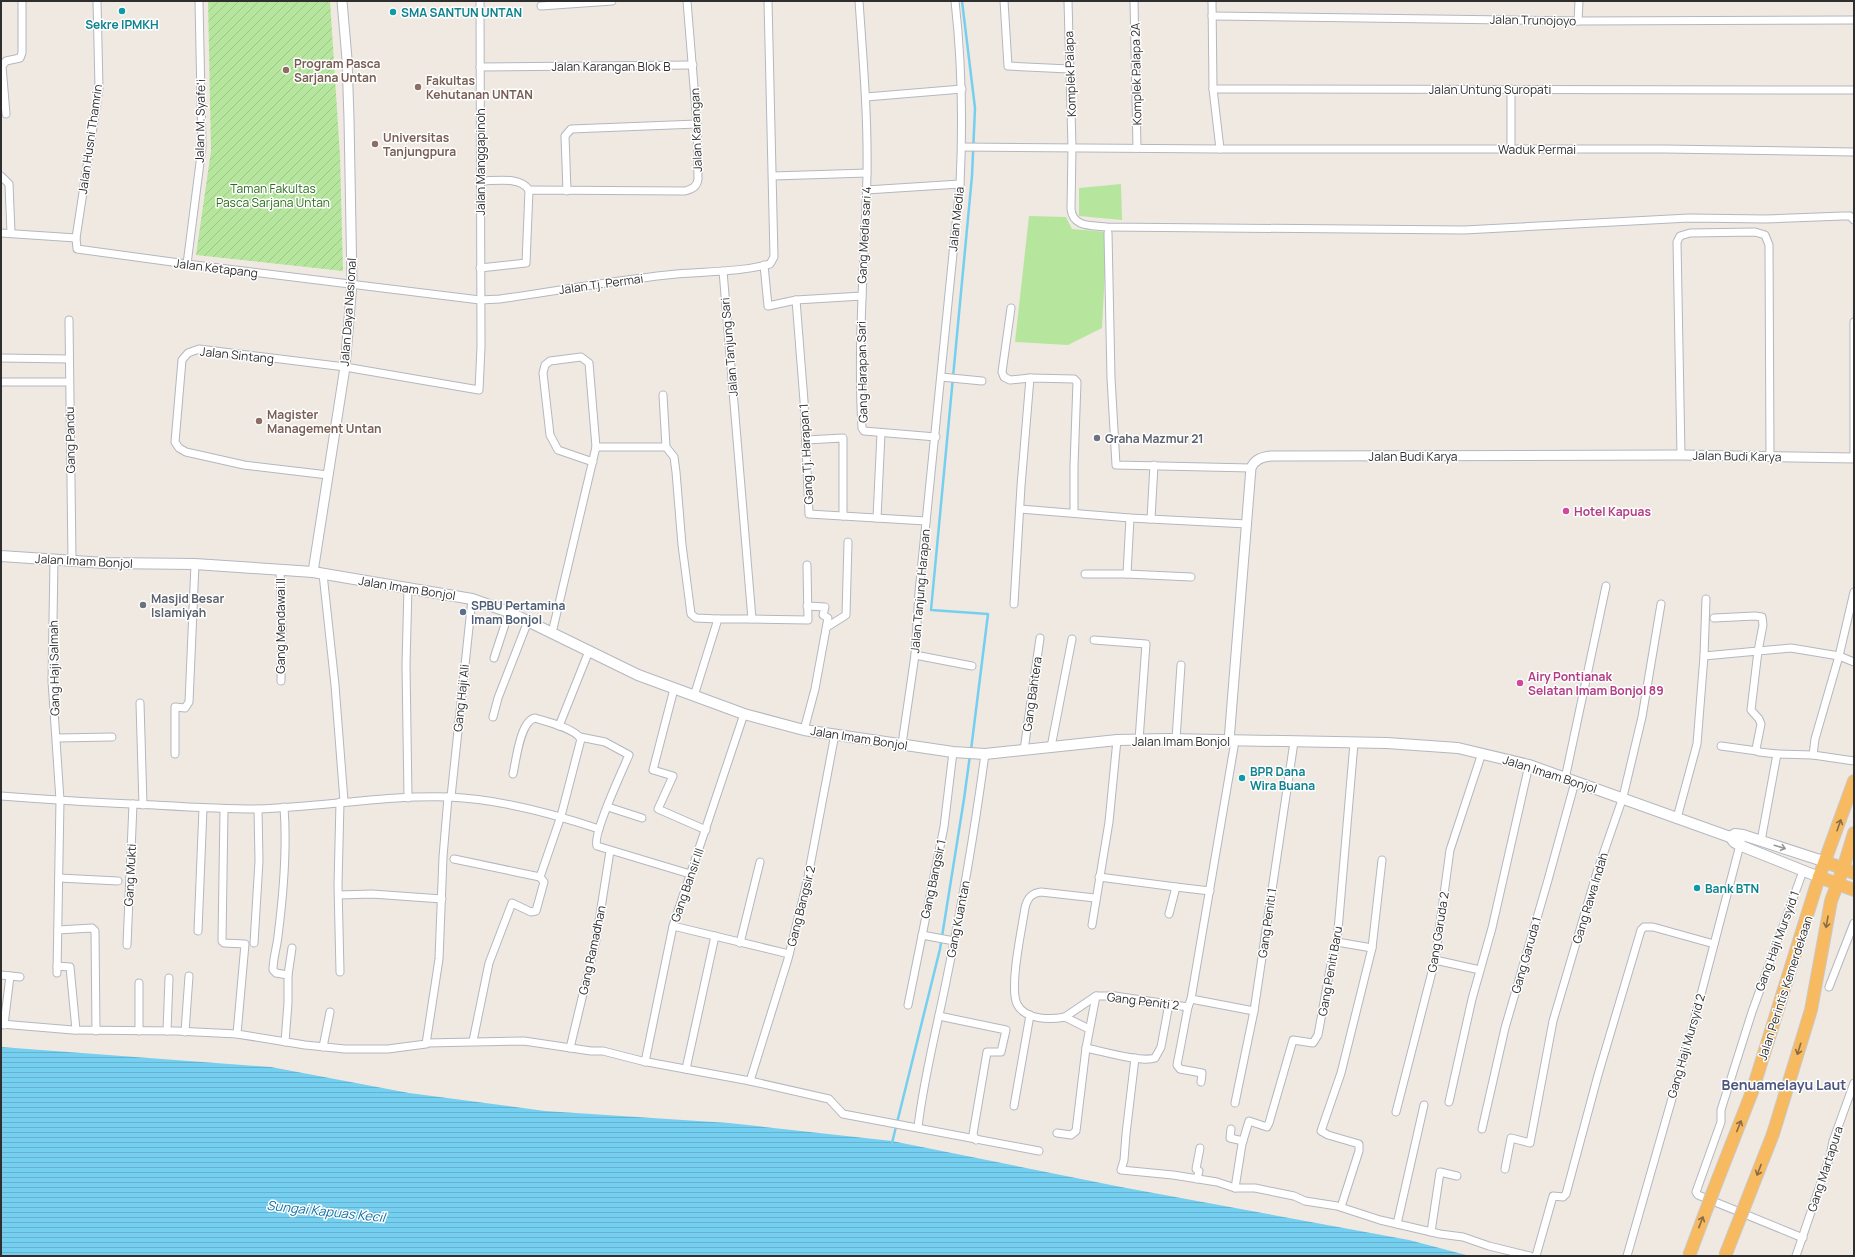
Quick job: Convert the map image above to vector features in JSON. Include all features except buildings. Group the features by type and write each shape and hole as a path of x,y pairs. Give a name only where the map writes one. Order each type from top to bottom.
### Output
{"highway":[{"name":"Jalan Perintis Kemerdekaan","path":"1689,1256 1752,1092 1819,877 1826,862 1854,780"},
{"name":"Jalan Perintis Kemerdekaan","path":"1725,1256 1773,1134 1810,1010 1830,901 1837,885 1849,871 1854,833"},
{"path":"1826,862 1849,871"},
{"path":"1819,877 1837,885 1854,890"}],"main road":[{"name":"Jalan Imam Bonjol","path":"1,556 106,563 195,564 318,573 472,599 509,612 632,672 744,714 804,730 956,752 983,753 1117,740 1176,739 1434,746 1482,753 1529,765 1564,779 1623,797 1730,837 1735,834 1741,840 1761,841 1826,862"},
{"path":"1741,840 1803,871 1819,877"}],"street":[{"path":"6,114 2,66 6,61 20,58 22,53 22,1"},
{"name":"Jalan Husni Thamrin","path":"80,251 76,248 76,238 99,88 97,1"},
{"name":"Jalan M. Syafe'i","path":"187,264 202,147 199,1"},
{"name":"Jalan Daya Nasional","path":"318,573 328,476 345,367 352,284 347,59 342,1"},
{"name":"Jalan Manggapinoh","path":"480,1 480,300"},
{"path":"541,6 612,1"},
{"name":"Jalan Karangan","path":"481,181 510,180 520,182 529,190 567,191 685,191 697,185 697,124 687,1"},
{"path":"723,271 770,264 774,257 768,1"},
{"path":"773,176 867,173 866,97 859,1"},
{"name":"Jalan Media","path":"936,437 964,147 962,89 955,1"},
{"path":"1004,1 1008,66 1069,69"},
{"name":"Komplek Palapa","path":"1068,1 1072,147 1072,213 1076,222 1083,225 1107,227 1464,230 1689,218 1766,219 1850,216 1854,220"},
{"name":"Komplek Palapa 2A","path":"1134,1 1137,148"},
{"path":"1212,1 1213,89 1220,149"},
{"path":"1578,21 1579,1"},
{"name":"Jalan Trunojoyo","path":"1212,16 1578,21 1854,20"},
{"name":"Jalan Karangan Blok B","path":"480,67 693,66"},
{"path":"866,97 962,89"},
{"name":"Jalan Untung Suropati","path":"1213,89 1854,90"},
{"path":"1511,89 1511,149"},
{"path":"567,191 565,136 571,129 697,124"},
{"name":"Waduk Permai","path":"964,147 1220,149 1665,149 1854,152"},
{"name":"Gang Media sari 4","path":"862,296 867,173"},
{"path":"1,176 9,184 11,233"},
{"path":"866,190 960,184"},
{"path":"480,268 526,263 529,190"},
{"path":"1681,455 1677,242 1680,236 1686,233 1755,232 1765,235 1769,245 1770,457"},
{"path":"1,233 76,238"},
{"path":"1108,233 1111,378 1116,466 1154,465 1252,468 1232,741"},
{"name":"Jalan Ketapang","path":"80,251 480,300"},
{"path":"764,265 768,306 796,300 862,296"},
{"name":"Jalan Tj. Permai","path":"480,300 500,299 668,275 723,271"},
{"name":"Jalan Tanjung Sari","path":"723,271 752,619"},
{"name":"Gang Harapan Sari","path":"862,296 862,428 864,431 936,437"},
{"name":"Jalan Sintang","path":"328,476 244,465 182,450 175,442 182,360 188,353 199,349 345,367 479,390 480,300"},
{"name":"Gang Tj. Harapan 1","path":"796,300 806,440 809,514 926,521"},
{"path":"1011,308 1002,374 1005,379 1074,379 1077,382 1074,450 1074,512"},
{"name":"Gang Pandu","path":"69,320 72,561"},
{"path":"1854,322 1854,453"},
{"path":"552,632 593,462 596,447 589,363 581,357 550,361 545,365 543,373 550,435 558,450 593,462"},
{"path":"1,358 69,359"},
{"path":"942,377 982,381"},
{"path":"1014,604 1030,378"},
{"path":"1,382 70,382"},
{"path":"663,395 666,447 674,457 682,545 691,614 696,618 808,620 806,565"},
{"name":"Gang Harapan Sari","path":"877,518 881,433"},
{"name":"Jalan Tanjung Harapan","path":"902,744 915,655 926,521 936,437"},
{"path":"806,440 843,438 844,516"},
{"path":"596,447 666,447"},
{"name":"Jalan Budi Karya","path":"1252,468 1258,459 1271,456 1681,455 1854,458"},
{"path":"1150,519 1154,465"},
{"path":"1020,509 1074,512 1130,518 1247,524"},
{"path":"1127,574 1130,518"},
{"path":"826,626 846,616 848,542"},
{"name":"Gang Haji Salmah","path":"54,560 52,681 60,800 57,969 70,967 76,1030"},
{"path":"175,754 175,707 185,708 189,702 195,564"},
{"name":"Gang Mendawai II","path":"280,571 282,625 281,681"},
{"path":"318,573 335,677 342,802 338,895 340,972"},
{"path":"1085,574 1191,577"},
{"path":"1564,779 1606,586"},
{"path":"408,587 406,665 408,798"},
{"path":"1813,755 1815,739 1854,592"},
{"name":"Gang Haji Ali","path":"426,1043 439,958 449,797 472,599"},
{"path":"1677,818 1696,749 1704,656 1706,600"},
{"name":"Gang Rawa Indah","path":"1505,1169 1511,1138 1530,1143 1553,1021 1597,872 1623,797 1642,717 1661,604"},
{"path":"804,730 815,689 828,618 823,615 825,607 807,606"},
{"path":"494,658 509,612"},
{"path":"1714,618 1762,617 1763,625 1758,651 1751,710 1760,721 1757,750"},
{"path":"694,696 718,619"},
{"path":"493,717 498,698 528,621"},
{"name":"Gang Bahtera","path":"1024,750 1040,638"},
{"path":"1051,747 1072,639"},
{"path":"1094,640 1146,644 1139,740"},
{"path":"1704,656 1790,648 1838,656 1854,662"},
{"path":"559,726 589,651"},
{"path":"915,655 972,666"},
{"path":"1176,739 1181,665"},
{"path":"674,689 653,770 673,776 658,809 706,830"},
{"path":"140,703 143,805"},
{"name":"Gang Bansir III","path":"645,1062 673,926 744,714"},
{"path":"513,774 524,728 528,721 535,718 559,726 580,737 605,742 629,755 615,785 596,845 598,848 690,874"},
{"name":"Gang Bangsir 2","path":"750,1078 789,954 807,882 835,734"},
{"path":"57,738 112,737"},
{"path":"540,877 561,816 581,742 580,737"},
{"path":"1092,925 1095,898 1109,822 1117,740"},
{"name":"Gang Peniti 2","path":"1065,1017 1096,996 1115,996 1188,1007 1191,999 1210,891 1232,741"},
{"name":"Gang Peniti 1","path":"1235,1103 1254,1011 1294,742"},
{"name":"Gang Peniti Baru","path":"1243,1142 1249,1121 1267,1127 1269,1123 1293,1040 1313,1042 1318,1035 1331,964 1337,942 1354,743"},
{"path":"1721,746 1777,754 1813,755 1854,761"},
{"name":"Gang Bangsir 1","path":"908,1005 924,936 956,752"},
{"name":"Gang Kuantan","path":"918,1127 924,1084 939,1016 974,835 983,753"},
{"name":"Gang Garuda 2","path":"1396,1112 1435,960 1450,850 1482,753"},
{"path":"1761,841 1777,754"},
{"path":"1449,1102 1480,970 1492,928 1529,765"},
{"name":"Gang Garuda 1","path":"1482,1129 1505,1028 1575,782"},
{"path":"1,796 224,809 258,809 342,802 449,797 495,802 561,816 600,829"},
{"name":"Gang Mukti","path":"127,945 133,804"},
{"path":"284,807 285,836 278,936 273,970 276,973 288,975"},
{"path":"608,807 642,818"},
{"path":"198,931 203,808"},
{"path":"224,809 222,941 224,943 245,944 237,1034"},
{"path":"254,943 259,861 258,809"},
{"name":"Gang Haji Mursyid 2","path":"1626,1256 1693,1025 1741,840"},
{"name":"Gang Ramadhan","path":"570,1048 596,940 610,851"},
{"path":"454,859 540,877 544,882 536,910 531,912 512,903 489,963 473,1041"},
{"path":"1341,1208 1359,1151 1359,1144 1328,1135 1321,1131 1341,1072 1372,948 1382,860"},
{"path":"740,942 760,862"},
{"name":"Gang Haji Mursyid 1","path":"1803,871 1752,1012 1721,1110 1721,1122 1696,1192 1803,1238"},
{"path":"1099,877 1210,891"},
{"path":"59,878 118,881"},
{"path":"1169,914 1176,887"},
{"path":"1089,1029 1065,1017 1054,1018 1030,1015 1018,1006 1015,993 1018,950 1028,899 1033,894 1041,892 1095,898"},
{"path":"338,895 372,894 442,899"},
{"path":"1829,987 1854,923"},
{"path":"673,926 789,954"},
{"path":"1536,1256 1553,1196 1563,1197 1566,1194 1598,1075 1641,930 1644,927 1653,927 1714,944"},
{"path":"58,930 92,928 95,932 96,1031"},
{"path":"686,1069 715,936"},
{"path":"924,936 954,941"},
{"path":"1337,942 1372,948"},
{"path":"285,1042 284,1003 292,948"},
{"path":"1435,960 1480,970"},
{"path":"1,975 20,977"},
{"path":"10,976 2,1024 96,1031 167,1031 237,1034 285,1042 344,1049 388,1049 426,1043 524,1040 570,1048 603,1051 645,1062 750,1078 829,1099 843,1114 918,1127 1039,1152"},
{"path":"185,1032 189,976"},
{"path":"167,1031 169,978"},
{"path":"138,1031 140,983"},
{"path":"1057,1133 1069,1135 1076,1131 1086,1048 1096,996"},
{"path":"1191,999 1254,1011"},
{"path":"1086,1048 1147,1060 1157,1055 1162,1043 1169,1004"},
{"path":"1188,1007 1177,1065 1180,1069 1202,1073 1201,1082"},
{"path":"323,1047 330,1012"},
{"path":"1014,1106 1030,1015"},
{"path":"939,1016 1006,1030 1001,1052 987,1052 973,1134 976,1140"},
{"path":"1135,1058 1124,1160 1121,1170 1217,1182 1235,1188 1254,1188 1294,1196 1305,1201 1341,1208 1431,1232 1463,1237 1489,1246 1530,1256"},
{"name":"Gang Martapura","path":"1796,1256 1833,1141 1854,1083"},
{"path":"1397,1224 1424,1105"},
{"path":"1231,1129 1230,1138 1243,1142 1235,1188"},
{"path":"1197,1179 1199,1171 1196,1169 1200,1148"},
{"path":"1431,1232 1440,1172 1457,1176"}],"green space":[{"name":"Taman Fakultas Pasca Sarjana Untan","path":"208,1 330,1 340,156 343,271 196,255 211,151"},
{"path":"1121,184 1122,220 1079,216 1079,188"},
{"path":"1029,216 1066,217 1072,229 1107,232 1102,328 1068,345 1015,342"}],"water":[{"name":"Sungai Kapuas Kecil","path":"1,1047 271,1067 409,1093 545,1111 729,1123 892,1141 1121,1187 1409,1240 1470,1256 1,1256"}],"waterway":[{"path":"962,1 975,108 972,176 931,610 988,614 971,750"},
{"path":"892,1143 940,949 970,755"}],"place":[{"name":"Sekre IPMKH","path":"122,11"},
{"name":"SMA SANTUN UNTAN","path":"393,12"},
{"name":"Program Pasca Sarjana Untan","path":"286,70"},
{"name":"Fakultas Kehutanan UNTAN","path":"418,87"},
{"name":"Universitas Tanjungpura","path":"375,144"},
{"name":"Magister Management Untan","path":"259,421"},
{"name":"Graha Mazmur 21","path":"1097,438"},
{"name":"Hotel Kapuas","path":"1566,511"},
{"name":"Masjid Besar Islamiyah","path":"143,605"},
{"name":"SPBU Pertamina Imam Bonjol","path":"463,612"},
{"name":"Airy Pontianak Selatan Imam Bonjol 89","path":"1520,683"},
{"name":"BPR Dana Wira Buana","path":"1242,778"},
{"name":"Bank BTN","path":"1697,888"}],"district":[{"name":"Benuamelayu Laut","path":"1784,1084"}]}
